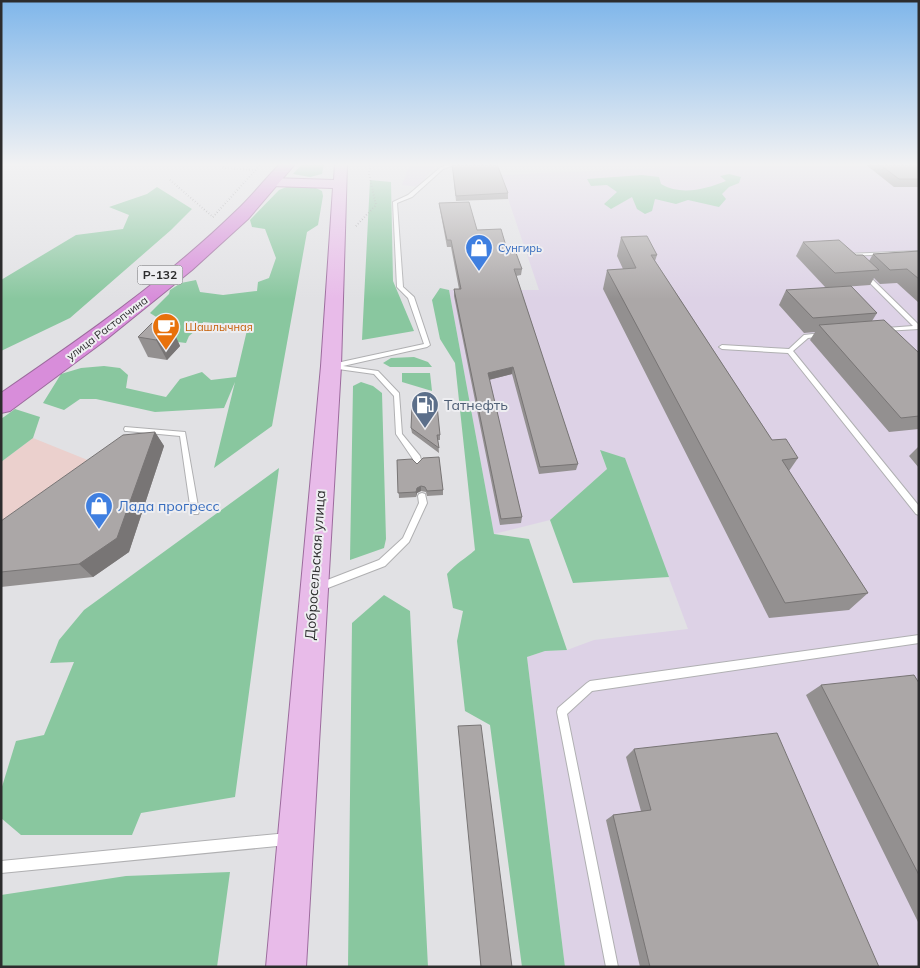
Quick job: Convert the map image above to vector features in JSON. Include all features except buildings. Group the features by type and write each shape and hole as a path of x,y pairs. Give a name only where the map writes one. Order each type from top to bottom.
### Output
{"highway":[{"name":"улица Растопчина","path":"1,390 155,279 217,220 232,209"},
{"name":"улица Растопчина","path":"1,405 84,346 168,281 247,209"}],"main road":[{"name":"Добросельская улица","path":"286,967 331,366 339,209"}],"lane":[{"path":"331,366 427,345 412,297 400,287 395,209"},
{"path":"852,262 845,255 919,252"},
{"path":"859,268 918,327"},
{"path":"882,330 918,327"},
{"path":"722,347 790,351 806,336 825,334"},
{"path":"790,351 919,512"},
{"path":"331,366 376,372 397,395 399,434 417,458 418,464"},
{"path":"127,429 183,434 195,512"},
{"path":"313,590 382,564 406,540 422,503 422,496"},
{"path":"612,967 562,712 590,686 919,639"},
{"path":"1,867 295,839"}],"path":[{"path":"204,209 217,220 225,209"},
{"path":"356,226 372,209"}],"shaded area":[{"path":"512,209 919,209 919,967 565,967 527,657 545,651 567,650 594,640 688,629 624,458 600,451 607,469 550,520 494,534 449,290 539,290"},
{"path":"33,438 95,463 1,545 1,462"}],"green space":[{"path":"114,209 192,209 171,230 70,318 1,351 1,280 76,235 123,229 129,215"},
{"path":"260,209 321,209 318,225 307,232 272,426 214,468 235,382 224,408 155,412 96,399 80,399 64,410 43,403 61,374 81,368 104,366 120,368 128,375 126,388 166,397 180,379 202,372 211,380 236,377 248,326 203,322 189,336 186,343 162,340 161,320 150,313 169,294 170,290 181,283 196,280 200,292 223,295 257,291 258,282 269,278 276,258 265,229 252,227 250,220"},
{"path":"369,209 392,209 393,281 414,331 362,340"},
{"path":"637,209 652,209 645,214"},
{"path":"440,288 449,290 494,534 529,539 567,650 545,651 527,657 565,967 522,967 490,725 465,711 457,641 463,611 453,608 447,574 475,550 455,363 440,339 432,300"},
{"path":"414,357 428,362 432,367 390,367 383,363 391,358"},
{"path":"402,373 430,373 432,391 402,382"},
{"path":"361,382 373,386 382,393 386,539 384,548 350,560 353,386"},
{"path":"15,409 40,417 33,438 1,462 1,419"},
{"path":"600,450 625,458 669,577 573,583 550,520 607,469"},
{"path":"279,468 235,797 141,813 132,835 21,835 1,818 1,790 16,741 44,735 74,662 50,663 59,640 84,610"},
{"path":"384,595 410,611 428,967 348,967 352,623"},
{"path":"230,872 217,967 1,967 1,895 126,876"}],"place":[{"name":"Сунгирь","path":"479,272"},
{"name":"Шашлычная","path":"166,351"},
{"name":"Татнефть","path":"425,429"},
{"name":"Лада прогресс","path":"99,530"}]}
